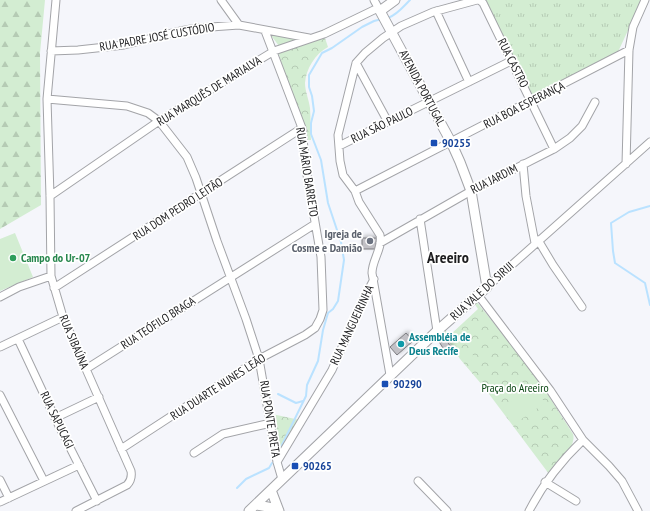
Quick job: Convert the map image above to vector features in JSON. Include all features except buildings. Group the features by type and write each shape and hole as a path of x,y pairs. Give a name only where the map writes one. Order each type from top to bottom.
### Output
{"street":[{"name":"RUA SIBAÚNA","path":"56,0 47,99 51,276 63,317 132,471 131,480 126,485 97,501"},
{"path":"221,0 239,25 265,31 311,38"},
{"path":"374,0 384,18"},
{"path":"380,243 380,235 359,202 355,191 343,175 338,135 356,63 365,53 395,0"},
{"path":"384,18 419,17 479,0"},
{"name":"RUA CASTRO","path":"479,0 483,3 532,101 554,149"},
{"path":"626,164 629,50 633,27 645,0"},
{"path":"436,11 469,82"},
{"name":"RUA MARQUÊS DE MARIALVA","path":"50,196 159,121 274,51 336,29 384,18"},
{"name":"AVENIDA PORTUGAL","path":"384,18 451,142 460,162 471,191 487,287"},
{"name":"RUA PADRE JOSÉ CUSTÓDIO","path":"51,51 78,50 124,45 197,28 239,25"},
{"name":"RUA MÁRIO BARRETO","path":"265,31 274,51 302,128 306,169 322,257 323,310 315,328"},
{"name":"RUA BOA ESPERANÇA","path":"355,191 629,50"},
{"name":"RUA SÃO PAULO","path":"339,146 511,61"},
{"path":"356,63 388,122"},
{"path":"47,99 126,106 148,113 159,121 187,157 196,178 259,359"},
{"name":"RUA JARDIM","path":"380,243 471,191 554,149 570,138 582,126 595,102"},
{"name":"RUA DOM PEDRO LEITÃO","path":"54,288 302,128"},
{"name":"RUA VALE DO SIRIJI","path":"253,508 361,405 390,374 650,142"},
{"path":"523,164 526,196 537,242 582,307"},
{"path":"420,219 437,331"},
{"name":"RUA TEÓFILO BRAGA","path":"86,369 315,224"},
{"name":"RUA MANGUEIRINHA","path":"276,462 332,370 361,304 374,279 372,268 380,243"},
{"path":"0,296 19,287 51,276"},
{"path":"374,279 390,374"},
{"path":"478,296 546,385 583,440 622,481 638,511"},
{"path":"0,347 63,317"},
{"name":"RUA DUARTE NUNES LEÃO","path":"121,449 259,359 305,335 315,328"},
{"name":"RUA SAPUCAGI","path":"18,339 55,418 97,501"},
{"name":"RUA PONTE PRETA","path":"259,359 271,423 276,462 282,479"},
{"path":"0,395 44,481"},
{"path":"55,418 99,397"},
{"path":"194,453 223,434 271,423"},
{"path":"529,511 545,482 583,440"},
{"path":"0,502 79,465"},
{"path":"0,480 9,498"},
{"path":"418,481 447,511"},
{"path":"545,482 576,501"},
{"path":"253,508 278,510 271,490"},
{"path":"76,511 97,501"}],"green space":[{"path":"0,0 45,0 40,53 41,205 0,229"},
{"path":"485,0 642,0 618,52 533,96 531,93 529,94"},
{"path":"270,34 301,39 279,46"},
{"path":"325,38 328,47 315,58 307,72 305,86 310,108 311,140 304,140 278,51"},
{"name":"Campo do Ur-07","path":"15,233 33,277 0,291 0,239"},
{"name":"Praça do Areeiro","path":"476,301 534,373 573,434 572,444 569,450 549,474 483,386 460,359 442,331 444,329 450,335 478,309 474,303"},
{"path":"465,350 469,350 473,356 469,362 465,362 461,358 461,354"},
{"path":"534,386 545,403 514,424 503,407"},
{"path":"272,414 300,420 279,455"}],"waterway":[{"path":"388,18 397,13 410,0"},
{"path":"279,451 306,396 307,385 318,361 323,330 328,313 333,309 338,301 344,260 341,242 328,203 321,160 311,134 311,123 314,111 309,87 309,75 322,53 332,48 362,27 382,19"},
{"path":"650,206 629,212 611,223 615,263 645,283 650,305"},
{"path":"278,394 296,403 303,401"},
{"path":"237,488 246,479 269,468 272,463"}],"place":[{"name":"90255","path":"434,143"},
{"name":"Igreja de Cosme e Damião","path":"370,241"},
{"name":"Campo do Ur-07","path":"13,258"},
{"name":"Assembléia de Deus Recife","path":"401,344"},
{"name":"90290","path":"385,384"},
{"name":"90265","path":"295,466"}],"district":[{"name":"Areeiro","path":"448,257"}]}
